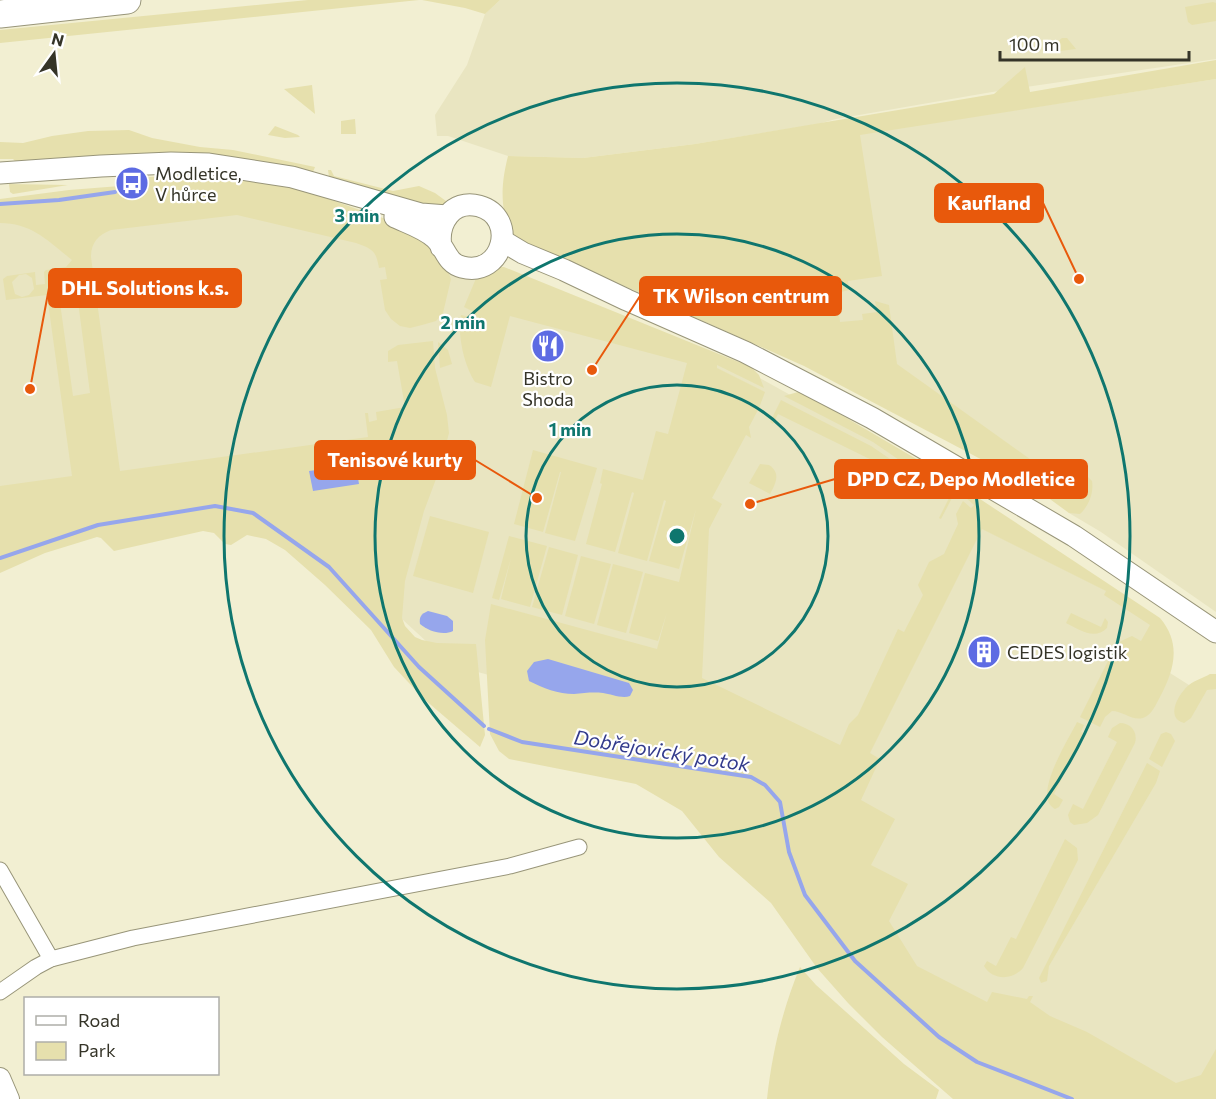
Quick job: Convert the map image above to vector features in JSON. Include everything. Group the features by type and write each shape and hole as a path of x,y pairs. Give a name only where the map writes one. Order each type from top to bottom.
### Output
{"highway":[{"path":"0,14 127,0"}],"main road":[{"path":"0,173 190,163 265,171 421,214 447,216"},
{"path":"320,185 416,226 433,237 452,262 465,268 480,268 498,250 503,230 493,213 484,207 465,206 455,209 441,225 439,236 441,247"},
{"path":"498,250 523,253 564,270 745,352 872,418 1074,536 1216,632"}],"street":[{"path":"0,992 51,959 133,938 510,866 579,847"},
{"path":"0,870 51,959"},
{"path":"0,1078 9,1099"}],"shaded area":[{"path":"500,0 1216,0 1216,59 992,92 695,144 583,158 508,156 448,136 437,136 435,115 467,65 485,14"},
{"path":"1216,79 1216,612 1101,532 1069,513 1063,483 896,364 519,187"},
{"path":"193,181 413,238 720,356 956,487 1156,622 1170,673 1189,685 1216,679 1216,1099 906,981 802,760 452,665 281,508 0,511 0,206"}],"green space":[{"path":"308,0 419,0 0,43 0,30"},
{"path":"422,0 500,0 485,14"},
{"path":"1216,3 1216,21 1192,25 1188,22 1185,7"},
{"path":"1062,38 1067,38 1076,49 1044,53"},
{"path":"1216,60 1216,79 860,135 882,276 848,281 849,290 837,293 840,322 863,320 862,314 877,312 875,301 889,305 897,364 1058,479 1088,477 1092,481 1091,494 1086,507 1080,514 1069,513 1032,486 804,366 510,237 507,226 503,206 503,188 508,156 583,158 695,144 994,94 1025,67 1030,92"},
{"path":"312,85 315,114 284,89"},
{"path":"355,119 356,134 341,134 341,121"},
{"path":"275,126 300,137 285,138 268,135"},
{"path":"129,130 152,138 200,147 233,150 315,167 313,172 16,162 13,159 0,159 0,142 23,143 88,131"},
{"path":"328,170 331,170 334,176 393,191 419,186 435,193 450,204 437,211 329,177"},
{"path":"211,174 303,190 426,236 447,269 451,279 443,313 436,321 410,328 400,326 385,310 380,280 387,279 385,267 379,268 375,254 370,249 356,243 237,215 111,230 96,240 91,257 120,471 368,437 365,413 368,413 369,422 377,420 376,412 405,407 397,361 388,362 388,351 398,345 433,341 435,368 447,415 449,433 405,581 402,618 405,626 415,637 422,640 437,643 476,644 485,735 480,747 424,699 394,667 371,630 325,585 285,550 266,539 247,535 231,545 225,544 214,533 203,531 114,551 97,537 45,553 0,573 0,486 72,476 47,295 6,300 3,279 7,276 35,272 36,285 45,284 44,272 46,270 66,267 72,260 39,234 21,226 0,223 0,199 69,190 120,186 125,189 141,187 149,177","holes":["74,271 90,393 73,396 56,274","26,274 32,278 34,289 29,295 22,297 15,294 12,282 19,275"]},
{"path":"9,184 68,185 13,194 10,192"},
{"path":"495,267 504,267 751,367 759,375 764,388 717,365 717,368 765,392 749,427 751,438 746,435 712,498 722,504 709,529 702,678 840,745 849,724 858,715 898,629 904,632 923,595 918,585 929,562 944,554 958,524 956,514 963,501 971,508 974,505 966,498 980,499 1160,618 1171,638 1174,657 1165,687 1149,714 1139,719 1112,711 1105,717 1100,727 1080,717 1114,649 1121,641 1132,636 1141,641 1150,625 1104,595 1106,591 982,529 870,753 880,759 861,800 895,819 871,865 908,884 889,921 917,966 987,1002 992,992 1027,999 1033,996 1030,1002 1050,1016 1087,1032 1176,1083 1201,1075 1216,1049 1216,1099 953,1099 882,1037 848,1003 817,968 771,903 719,857 682,811 636,784 509,759 499,751 490,734 485,640 491,604 657,649 667,612 658,641 629,633 645,573 679,582 696,509 679,569 649,561 666,501 664,500 647,561 618,553 634,493 632,492 615,552 586,544 602,484 600,483 603,469 643,480 656,431 668,434 687,363 510,316 491,387 475,382 462,350 461,315 470,317 472,311 464,307 477,276"},
{"path":"438,342 448,350 452,364 440,368"},
{"path":"798,392 809,396 954,481 955,492 924,477 873,442 784,396"},
{"path":"781,400 871,446 921,480 953,496 941,519 939,518 949,498 778,414 773,424 770,422"},
{"path":"533,450 597,468 575,541 545,533 561,472 543,532 514,524"},
{"path":"760,464 769,465 775,471 775,482 770,494 749,483"},
{"path":"430,516 489,532 473,593 413,576"},
{"path":"509,536 547,546 530,607 501,599 511,558 499,600 492,598"},
{"path":"549,547 578,555 562,615 532,607"},
{"path":"581,556 611,564 594,624 565,616"},
{"path":"613,564 643,572 626,633 597,625"},
{"path":"1071,613 1101,627 1105,618 1108,622 1107,628 1097,634 1081,631 1066,623"},
{"path":"1210,674 1216,674 1216,689 1207,690 1191,718 1184,723 1178,720 1174,711 1181,694 1191,683"},
{"path":"1077,722 1084,725 1081,732 1084,734 1054,794 1063,800 1055,809 1049,803 1047,793 1049,781"},
{"path":"1120,723 1133,729 1135,743 1098,815 1087,823 1074,825 1070,822 1068,815 1073,804 1083,809 1117,742 1108,737 1112,728"},
{"path":"1166,732 1171,734 1175,741 1162,767 1149,759 1161,734"},
{"path":"1147,763 1160,771 1156,783 1049,966 1047,981 1041,983 1039,978"},
{"path":"1065,839 1077,848 1078,860 1023,968 1009,977 992,974 984,966 987,961 996,966 1011,937 1016,939"},
{"path":"800,967 816,985 904,1064 939,1090 936,1099 767,1099 779,1032"}],"water":[{"path":"356,465 359,484 313,491 309,471"},
{"path":"428,611 447,616 453,621 453,631 436,632 420,624 421,616"},
{"path":"548,659 629,683 633,690 627,697 599,693 568,694 529,681 527,671 534,662"}],"waterway":[{"path":"0,204 59,200 115,192"},
{"name":"Dobřejovický potok","path":"0,558 98,525 215,506 253,513 329,567 419,667 484,726"},
{"name":"Dobřejovický potok","path":"489,729 522,742 751,777 765,785 780,802 789,852 805,895 855,961 939,1037 977,1062 1072,1099"}],"place":[{"name":"Modletice, V hůrce","path":"132,183"},
{"name":"Kaufland","path":"1079,279"},
{"name":"Bistro Shoda","path":"548,346"},
{"name":"TK Wilson centrum","path":"592,370"},
{"name":"DHL Solutions k.s.","path":"30,389"},
{"name":"Tenisové kurty","path":"537,498"},
{"name":"DPD CZ, Depo Modletice","path":"750,504"},
{"name":"CEDES logistik","path":"984,652"}]}
